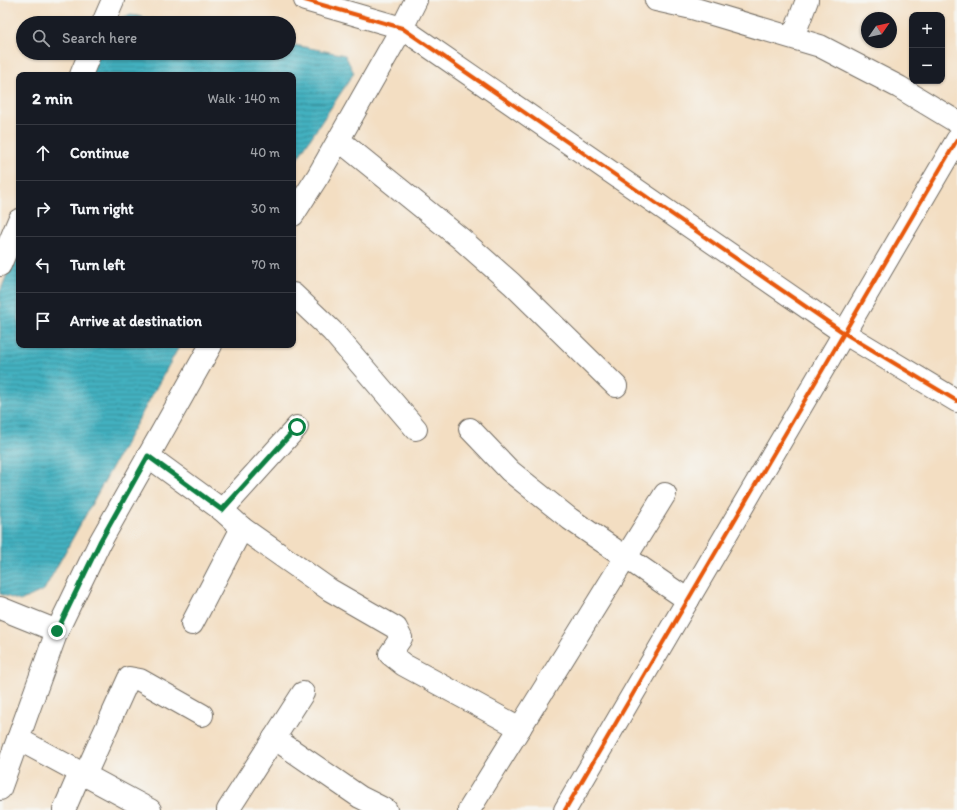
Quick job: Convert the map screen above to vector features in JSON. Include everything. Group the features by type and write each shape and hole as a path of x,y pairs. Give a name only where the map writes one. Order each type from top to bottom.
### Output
{"street":[{"path":"106,16 113,0"},
{"path":"305,0 402,28 844,333 957,401"},
{"path":"296,210 318,176 402,28 416,0"},
{"path":"656,0 692,8 820,46 899,88 957,122"},
{"path":"792,37 807,0"},
{"path":"82,72 87,60"},
{"path":"565,810 957,140"},
{"path":"345,145 460,238 512,284 616,386"},
{"path":"0,265 16,227"},
{"path":"296,297 332,331 416,429"},
{"path":"0,789 57,631 100,542 209,348"},
{"path":"222,510 297,427"},
{"path":"470,429 510,471 570,519 688,600"},
{"path":"148,456 222,510 242,528 330,590 396,628 401,638 390,654 404,665 520,728"},
{"path":"469,810 664,494"},
{"path":"192,624 242,528"},
{"path":"0,608 57,631"},
{"path":"64,810 129,678 140,680 202,715"},
{"path":"228,810 303,693"},
{"path":"274,738 360,797 386,810"},
{"path":"18,739 150,810"}],"water":[{"path":"296,45 345,55 354,73 296,160 296,72 87,72 92,60 296,60"},
{"path":"16,252 16,348 178,348 44,590 20,601 0,594 0,292"}],"cycle path":[{"path":"305,0 402,28 844,333 957,401"},
{"path":"565,810 957,140"}],"route":[{"path":"57,631 100,542 148,456 222,510 297,427"}]}
